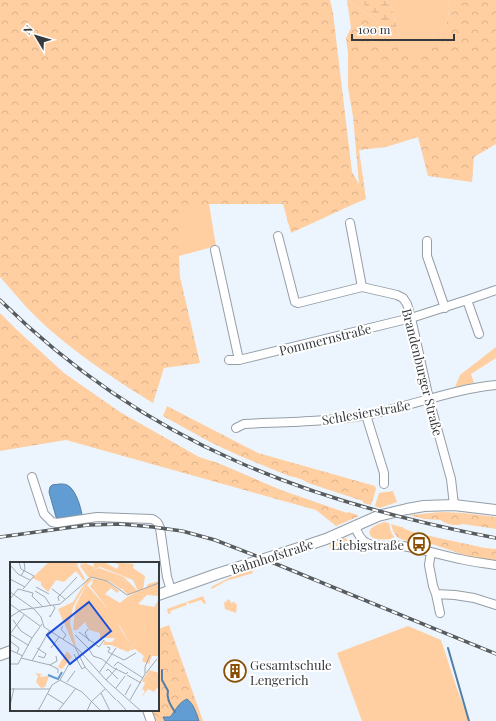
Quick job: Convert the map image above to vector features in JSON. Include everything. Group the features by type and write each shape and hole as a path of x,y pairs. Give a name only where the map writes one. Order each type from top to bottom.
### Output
{"street":[{"path":"350,224 362,287"},
{"name":"Brandenburger Straße","path":"278,236 295,302 298,303 362,287 397,295 403,298 407,304 429,400 451,479 454,505"},
{"path":"427,241 428,256 445,308"},
{"path":"215,250 239,360"},
{"name":"Pommernstraße","path":"229,360 239,360 411,318 496,290"},
{"path":"467,300 479,334"},
{"name":"Schlesierstraße","path":"236,428 244,424 318,421 366,415 483,386 496,385"},
{"path":"366,415 384,473 384,484"},
{"path":"32,477 44,514 52,522 57,523 97,517 156,520 160,528 167,577 171,590"},
{"name":"Bahnhofstraße","path":"159,595 217,574 308,545 378,516 424,506 454,505 496,510"},
{"path":"354,526 363,541 368,544 401,546 496,565"},
{"path":"431,552 429,565 440,613"},
{"path":"436,594 474,598 496,605"},
{"path":"0,655 10,651"},
{"path":"147,711 151,721"}],"green space":[{"path":"0,0 330,0 333,13 352,172 359,184 353,117 348,87 348,53 346,38 351,28 347,0 374,19 381,27 385,28 413,61 433,37 446,25 450,0 496,0 496,144 474,157 472,182 428,176 418,137 386,147 359,150 366,199 291,233 283,204 179,204 180,277 200,363 164,368 153,403 106,373 62,340 26,307 0,277"},
{"path":"347,0 361,0 384,25 393,32 397,40 402,40 398,33 393,11 386,0 450,0 446,25 433,37 413,62 385,28 381,27 374,19"},
{"path":"361,0 386,0 389,3 402,40 401,42 397,40 393,32 367,8"},
{"path":"179,204 209,204 216,246 179,256"},
{"path":"0,313 64,373 120,412 199,457 218,463 281,490 347,513 358,515 357,517 336,526 316,510 66,440 0,451"},
{"path":"496,347 496,358 471,374 474,383 455,387 460,375"},
{"path":"167,406 258,453 375,486 376,489 371,505 308,483 299,478 289,476 210,442 163,416"},
{"path":"393,491 397,502 380,508 375,506 379,493"},
{"path":"442,512 496,517 496,529 463,524 452,525 441,520 424,519 409,515"},
{"path":"384,522 389,523 394,537 393,539 376,539 372,537 370,533 371,529"},
{"path":"391,524 416,533 496,549 496,562 473,558 432,544 403,540 397,537"},
{"path":"344,538 356,543 344,550 330,550 330,543"},
{"path":"252,570 253,573 226,581 212,589 211,587 231,577"},
{"path":"203,596 206,603 204,604 201,600 189,604 188,602 186,603 187,605 170,611 171,613 168,614 167,609"},
{"path":"229,599 231,603 234,602 237,605 236,613 225,609 224,603"},
{"path":"169,625 203,721 154,721 150,711 159,711 159,629"},
{"path":"408,626 441,640 469,721 362,721 337,653"}],"water":[{"path":"65,484 73,490 79,503 82,515 79,517 58,519 56,517 49,492 52,485"},
{"path":"187,699 193,706 199,721 165,721 163,717 170,717 179,705"}],"waterway":[{"path":"448,648 469,721"},
{"path":"162,670 162,680 168,691 169,701 175,712"}],"railway":[{"path":"0,300 53,348 111,391 141,411 204,446 267,474 331,497 397,516 496,538"},
{"path":"0,537 88,525 120,524 182,531 215,540 264,559 496,654"}],"place":[{"name":"Liebigstraße","path":"419,544"},
{"name":"Gesamtschule Lengerich","path":"235,671"}]}
